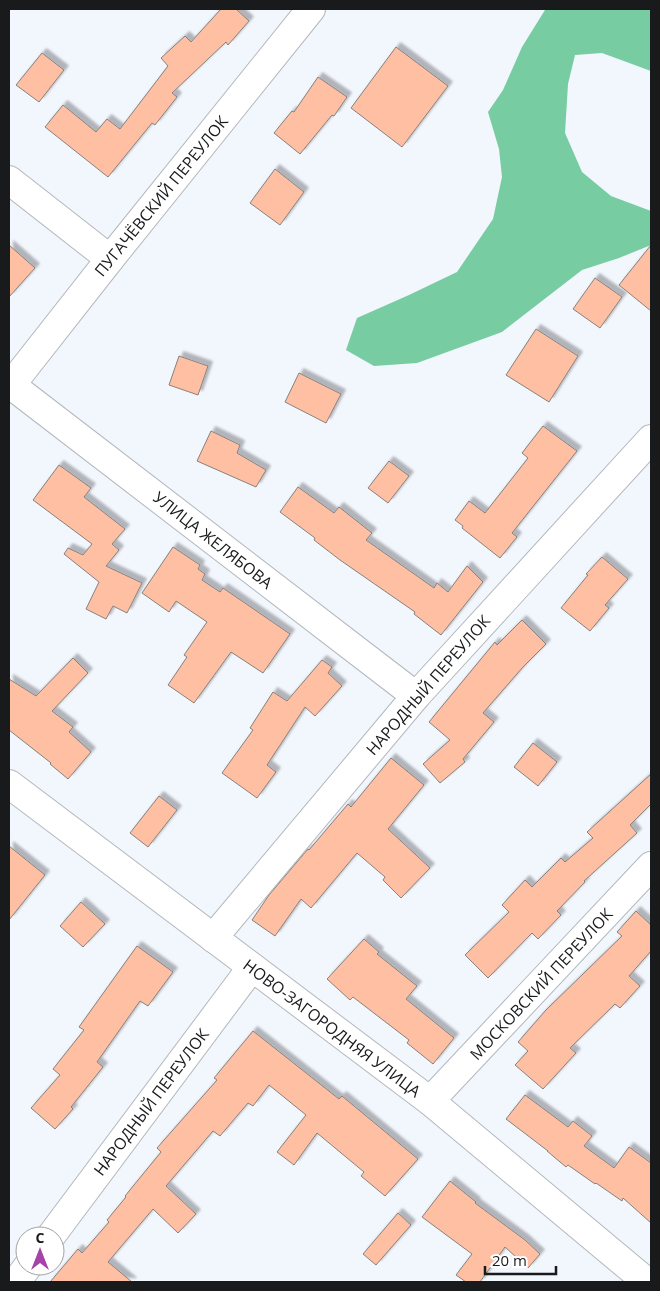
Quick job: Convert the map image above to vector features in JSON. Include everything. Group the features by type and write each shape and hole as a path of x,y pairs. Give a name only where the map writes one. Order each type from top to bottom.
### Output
{"street":[{"name":"ПУГАЧЁВСКИЙ ПЕРЕУЛОК","path":"11,384 311,9"},
{"path":"9,180 110,259"},
{"name":"УЛИЦА ЖЕЛЯБОВА","path":"11,384 416,696"},
{"name":"НАРОДНЫЙ ПЕРЕУЛОК","path":"213,938 416,696 651,439"},
{"name":"НОВО-ЗАГОРОДНЯЯ УЛИЦА","path":"9,784 430,1101 647,1282"},
{"name":"МОСКОВСКИЙ ПЕРЕУЛОК","path":"430,1101 651,866"},
{"name":"НАРОДНЫЙ ПЕРЕУЛОК","path":"58,1226 252,967"}],"green space":[{"path":"651,9 651,71 602,53 575,55 568,84 565,133 582,172 611,196 651,211 651,245 582,270 502,332 417,363 374,366 346,350 357,318 457,272 493,219 502,177 499,149 488,112 503,90 522,47 545,10"}],"building":[{"path":"221,9 236,9 249,21 228,45 226,42 172,93 177,97 155,125 152,123 108,177 45,127 63,105 96,132 107,119 120,129 168,66 161,58 185,36 191,42"},
{"path":"396,47 448,86 402,147 351,108"},
{"path":"42,53 64,70 39,102 16,85"},
{"path":"318,77 347,97 334,116 332,115 300,154 274,133 292,111 294,112"},
{"path":"275,169 304,192 280,225 250,203"},
{"path":"9,245 35,268 9,297"},
{"path":"651,245 651,311 619,285"},
{"path":"595,278 622,297 600,328 573,309"},
{"path":"536,329 578,356 549,402 506,375"},
{"path":"179,356 208,366 198,395 169,385"},
{"path":"299,373 341,394 326,423 285,402"},
{"path":"543,426 577,451 512,533 517,537 500,558 462,528 463,526 455,520 469,501 485,513 528,458 522,453"},
{"path":"211,431 240,445 237,453 266,470 256,487 197,461"},
{"path":"389,461 409,476 388,503 368,488"},
{"path":"59,465 91,488 84,497 125,529 112,544 119,550 106,566 142,583 127,613 113,606 106,619 86,609 99,582 64,554 68,548 83,555 92,544 33,500"},
{"path":"298,487 334,513 339,507 372,533 366,540 434,588 437,583 448,592 467,566 483,582 441,635 414,614 415,612 340,560 314,540 315,538 280,512"},
{"path":"173,547 200,565 198,569 205,574 202,580 220,592 223,588 290,634 263,673 231,652 194,703 168,685 187,657 184,655 207,622 176,601 169,612 142,593"},
{"path":"602,557 628,579 605,605 609,608 590,631 561,608 588,575 586,574"},
{"path":"522,620 546,644 483,713 494,722 463,759 465,762 440,783 423,764 450,740 429,722 495,642 497,645"},
{"path":"73,658 88,673 52,711 73,727 69,732 91,752 68,779 9,730 9,679 36,696"},
{"path":"322,660 332,667 328,673 342,686 315,716 305,707 267,765 276,772 257,798 222,773 253,730 250,728 273,692 287,701"},
{"path":"533,743 557,762 538,786 514,767"},
{"path":"391,758 424,785 388,829 430,868 401,898 383,880 385,877 357,853 311,908 301,899 275,936 252,920 269,895 308,849 348,804 351,807"},
{"path":"651,774 651,804 630,825 637,833 584,881 557,911 561,915 538,939 532,933 488,978 465,955 509,912 502,905 525,880 532,887 561,858 565,862 593,838 587,832"},
{"path":"159,796 177,810 148,847 130,833"},
{"path":"9,846 45,875 9,920"},
{"path":"81,902 105,924 83,947 60,926"},
{"path":"636,911 651,925 651,951 629,976 640,986 620,1008 615,1004 570,1048 576,1053 543,1089 515,1065 528,1051 518,1042 546,1010 622,936 617,932"},
{"path":"364,939 379,952 377,954 417,986 406,999 454,1038 433,1064 407,1043 409,1040 353,997 350,1000 327,979"},
{"path":"137,946 173,972 148,1006 140,1001 97,1062 103,1067 71,1107 73,1109 55,1129 31,1108 60,1075 53,1069 84,1030 79,1027"},
{"path":"253,1031 339,1099 342,1096 418,1159 385,1196 361,1176 364,1172 317,1133 294,1165 277,1152 306,1115 269,1085 253,1106 248,1103 220,1136 213,1131 166,1186 196,1214 178,1233 153,1209 108,1262 132,1282 50,1282 55,1276 65,1276 65,1264 78,1249 82,1253 109,1222 107,1220 161,1152 157,1148 217,1080 214,1078"},
{"path":"525,1095 568,1127 573,1121 592,1136 584,1146 614,1168 629,1147 651,1163 651,1223 623,1198 622,1201 568,1165 566,1167 506,1119"},
{"path":"450,1181 540,1254 528,1268 505,1247 480,1282 466,1282 456,1275 472,1254 422,1217"},
{"path":"398,1213 411,1225 376,1265 363,1254"}]}
